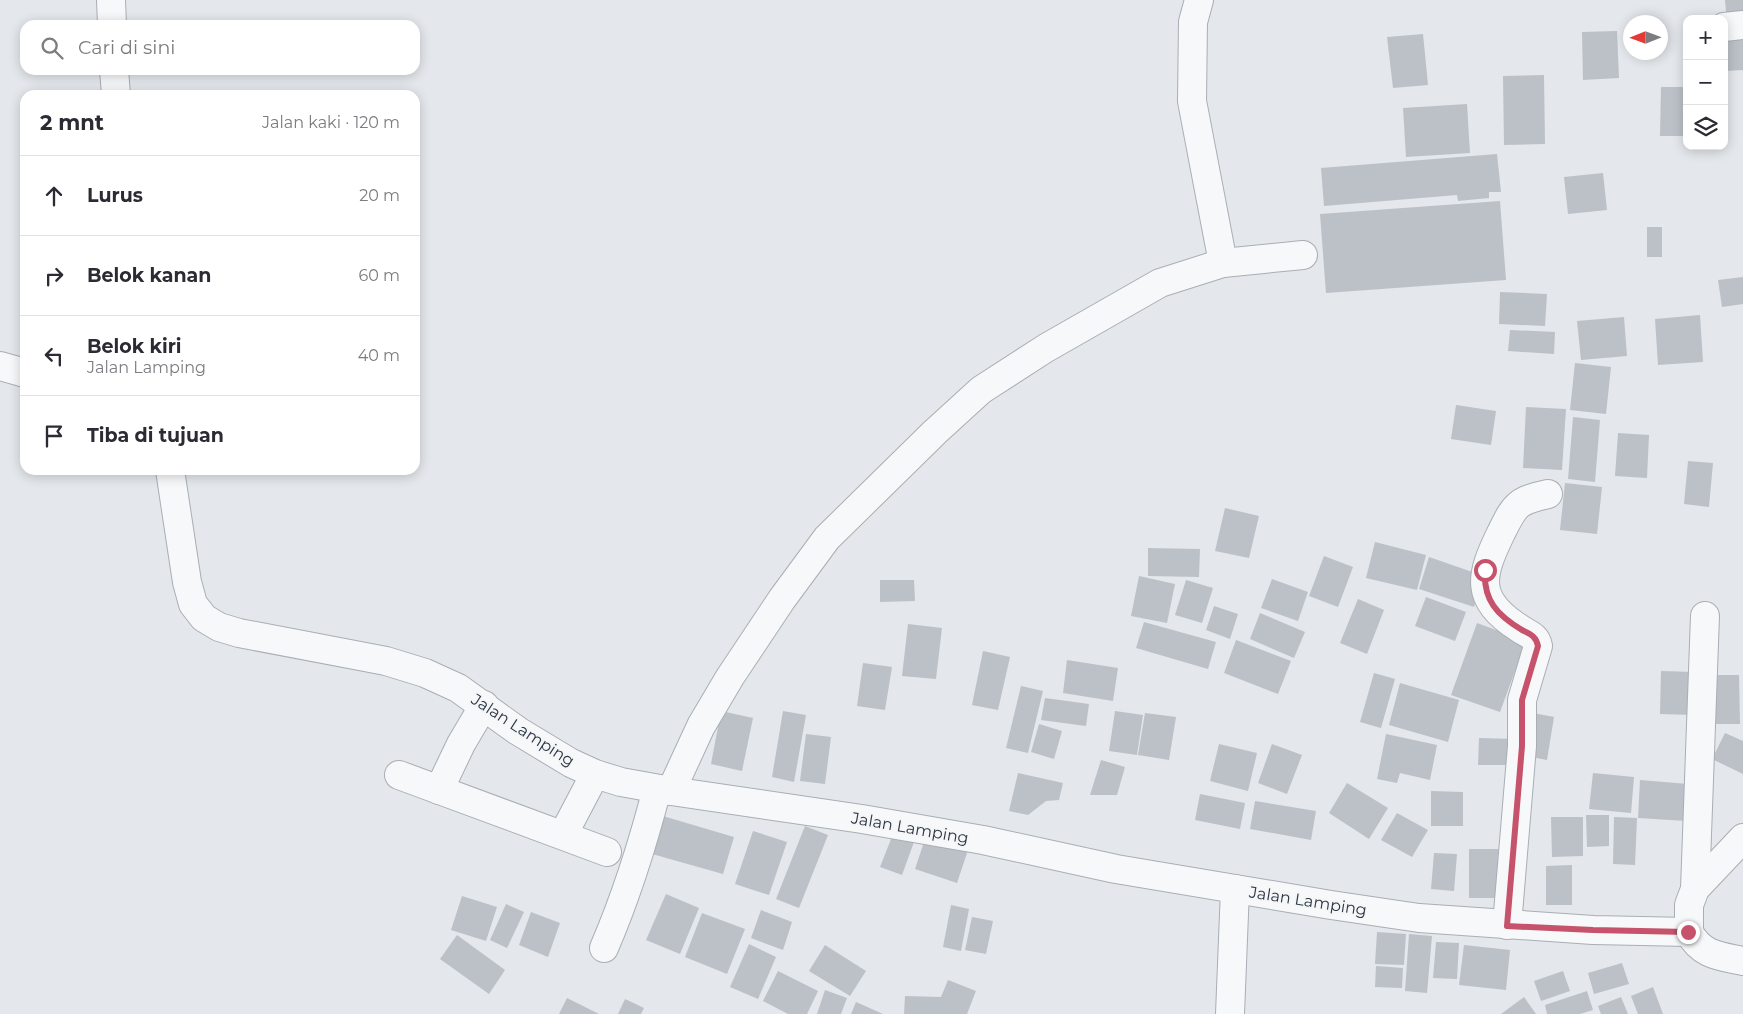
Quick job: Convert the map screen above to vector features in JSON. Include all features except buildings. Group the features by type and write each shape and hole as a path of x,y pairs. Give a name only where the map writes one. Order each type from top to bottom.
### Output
{"street":[{"path":"111,0 112,20"},
{"path":"1199,0 1193,22 1192,101 1224,263"},
{"path":"1728,27 1743,25"},
{"path":"114,75 116,90"},
{"path":"604,948 644,838 664,790 730,677 782,599 827,538 935,432 981,390 1076,331 1160,283 1224,263 1303,255"},
{"path":"0,366 20,372"},
{"name":"Jalan Lamping","path":"171,475 187,582 194,604 204,618 219,627 239,633 386,661 424,673 458,688 518,730 571,763 595,774 621,782 871,820 983,840 1116,869 1236,890 1419,918 1507,926 1688,932"},
{"path":"1507,926 1522,746 1522,700 1538,646 1534,636 1506,619 1496,609 1486,592 1485,570 1516,506 1525,501 1548,494"},
{"path":"1705,616 1695,889 1689,905 1688,932 1694,943 1705,951 1743,961"},
{"path":"439,790 461,744 484,705"},
{"path":"563,835 595,774"},
{"path":"399,775 607,852"},
{"path":"1695,889 1743,838"},
{"path":"1230,1014 1236,890"}],"route":[{"path":"1485,570 1484,582 1486,592 1496,609 1520,629 1534,636 1538,646 1529,671 1522,700 1522,746 1507,926 1688,932"}]}
